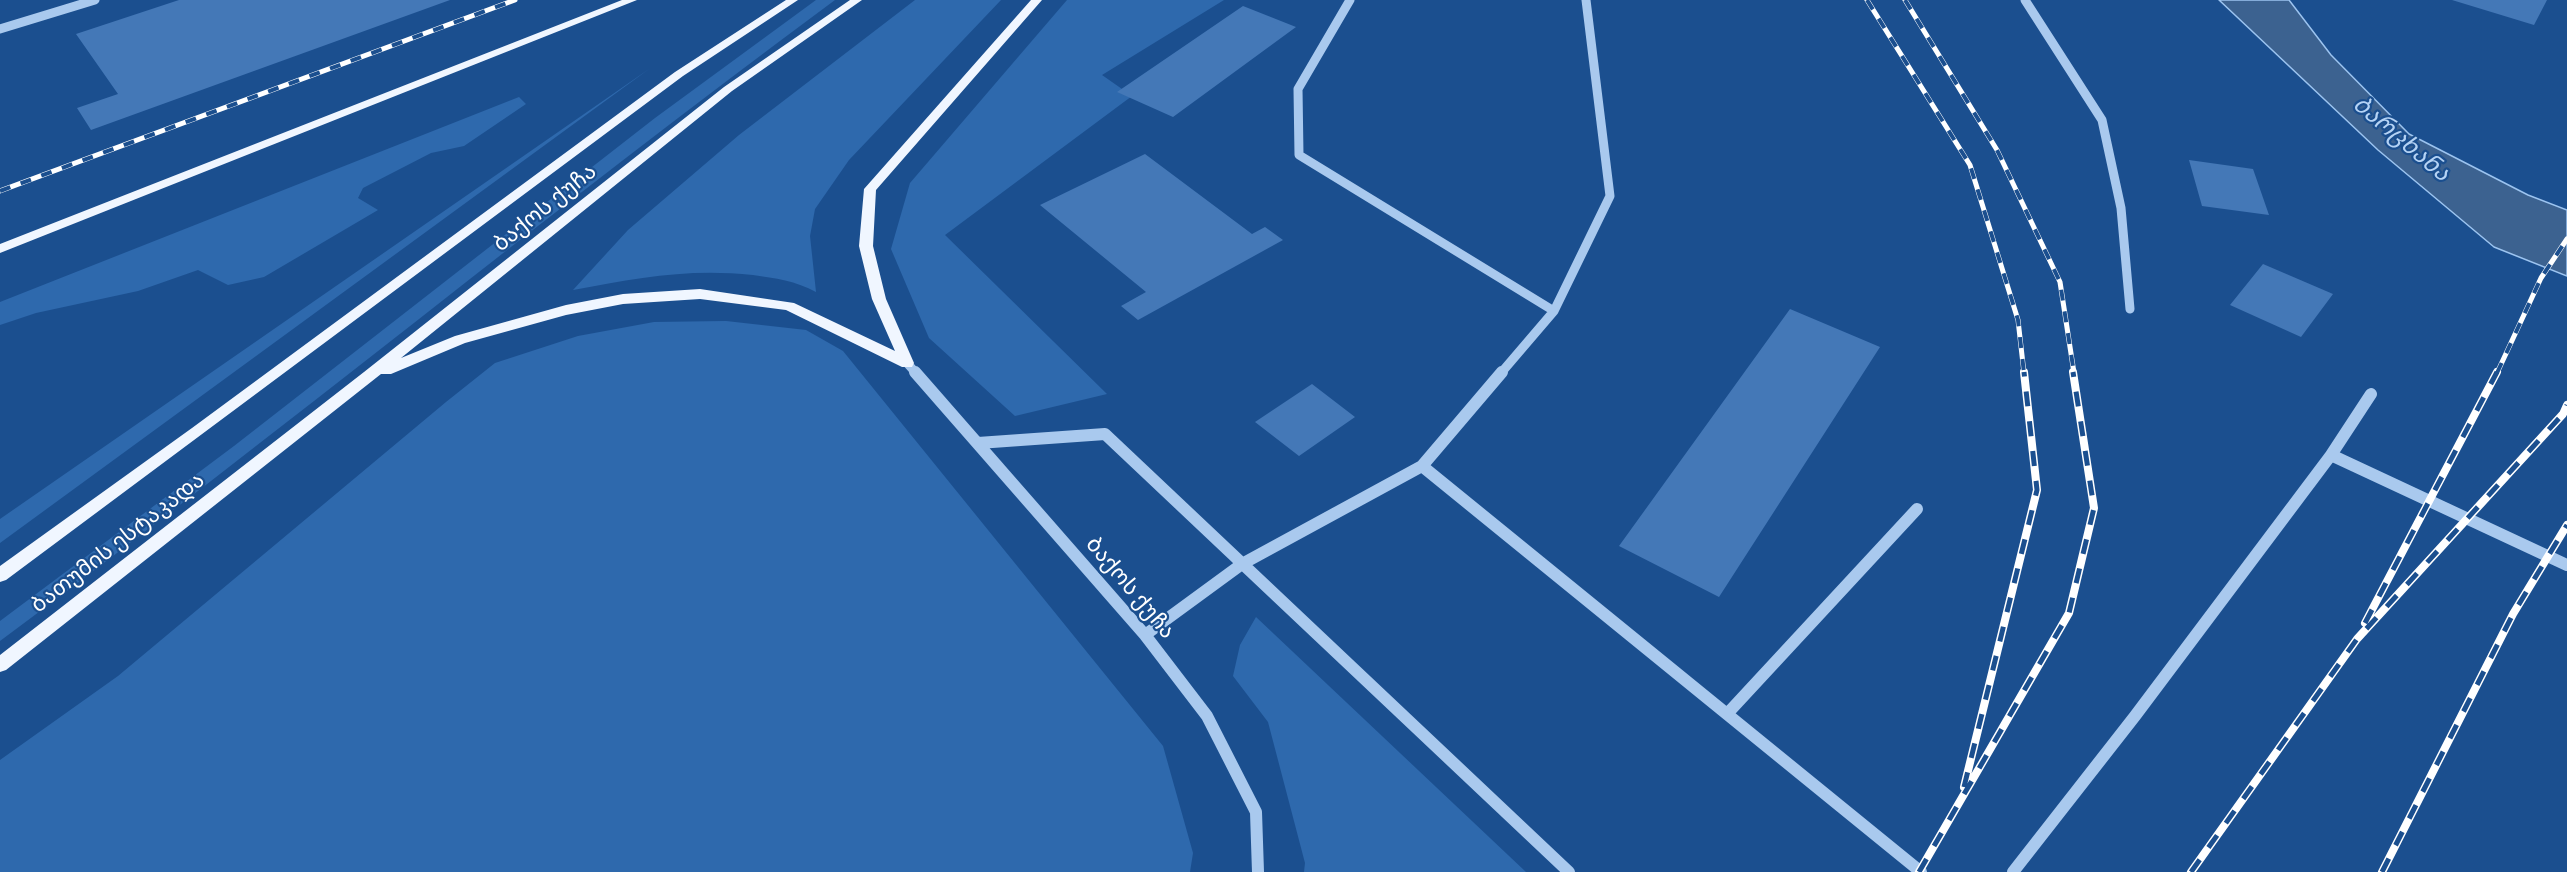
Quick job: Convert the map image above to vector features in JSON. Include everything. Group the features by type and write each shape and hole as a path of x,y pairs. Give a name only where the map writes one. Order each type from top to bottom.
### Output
{"main road":[{"path":"0,249 632,0"},
{"name":"ბაქოს ქუჩა","path":"197,432 679,74 793,0"},
{"name":"ბაქოს ქუჩა","path":"265,457 728,89 857,0"},
{"path":"908,363 879,298 866,246 870,189 1037,0"},
{"path":"369,376 460,339 566,310 623,299 700,294 789,306 908,363"},
{"name":"ბათუმის ესტაკადა","path":"0,575 197,432"},
{"name":"ბათუმის ესტაკადა","path":"0,665 265,457"}],"street":[{"path":"0,29 95,0"},
{"path":"1350,0 1298,89 1299,155 1554,311"},
{"path":"1145,635 1242,564 1422,466 1554,311 1610,196 1586,0"},
{"path":"2025,0 2102,120 2121,208 2130,309"},
{"name":"ბაქოს ქუჩა","path":"908,363 1145,635 1207,716 1256,812 1258,872"},
{"path":"2013,872 2135,716 2331,454 2371,394"},
{"path":"978,443 1105,434 1569,872"},
{"path":"2331,454 2567,565"},
{"path":"1422,466 1921,872"},
{"path":"1727,714 1917,509"}],"shaded area":[{"path":"816,0 835,0 0,641 0,621 234,446 655,118"},
{"path":"915,0 1001,0 849,160 815,209 810,236 816,292 769,277 729,273 641,278 573,290 628,230 739,135"},
{"path":"1067,0 1224,0 1102,75 1132,96 945,235 1107,394 1015,416 929,338 891,249 910,183"},
{"path":"649,69 0,543 0,519"},
{"path":"519,97 526,104 464,146 431,153 363,188 358,198 378,210 264,277 228,285 198,270 138,291 36,313 0,325 0,302"},
{"path":"726,321 806,330 843,351 1163,746 1193,853 1190,872 0,872 0,760 118,676 495,363 578,336 654,322"},
{"path":"1256,617 1526,872 1304,872 1305,863 1268,722 1233,676 1240,645"}],"water":[{"name":"ბარცხანა","path":"2219,0 2289,0 2331,55 2409,134 2528,195 2567,210 2567,276 2494,247 2378,150"}],"building":[{"path":"179,0 450,0 91,130 77,108 118,94 76,34"},
{"path":"2452,0 2547,0 2534,25"},
{"path":"1243,6 1296,27 1173,117 1117,92"},
{"path":"1145,154 1252,234 1265,227 1283,240 1138,320 1121,306 1146,292 1040,205"},
{"path":"2189,160 2253,169 2269,215 2202,206"},
{"path":"2263,264 2333,294 2301,337 2230,305"},
{"path":"1790,309 1880,347 1719,597 1619,546"},
{"path":"1312,384 1355,417 1299,456 1255,422"}],"railway":[{"path":"0,191 515,0"},
{"path":"1867,0 1970,165 2018,320 2024,373"},
{"path":"1905,0 1997,150 2060,282 2074,373"},
{"path":"2497,373 2541,278 2567,239"},
{"path":"1964,787 2037,490 2024,372"},
{"path":"1919,872 2069,613 2094,508 2073,372"},
{"path":"2365,623 2497,372"},
{"path":"2191,872 2357,639 2563,414 2567,405"},
{"path":"2382,872 2513,614 2567,525"}]}
